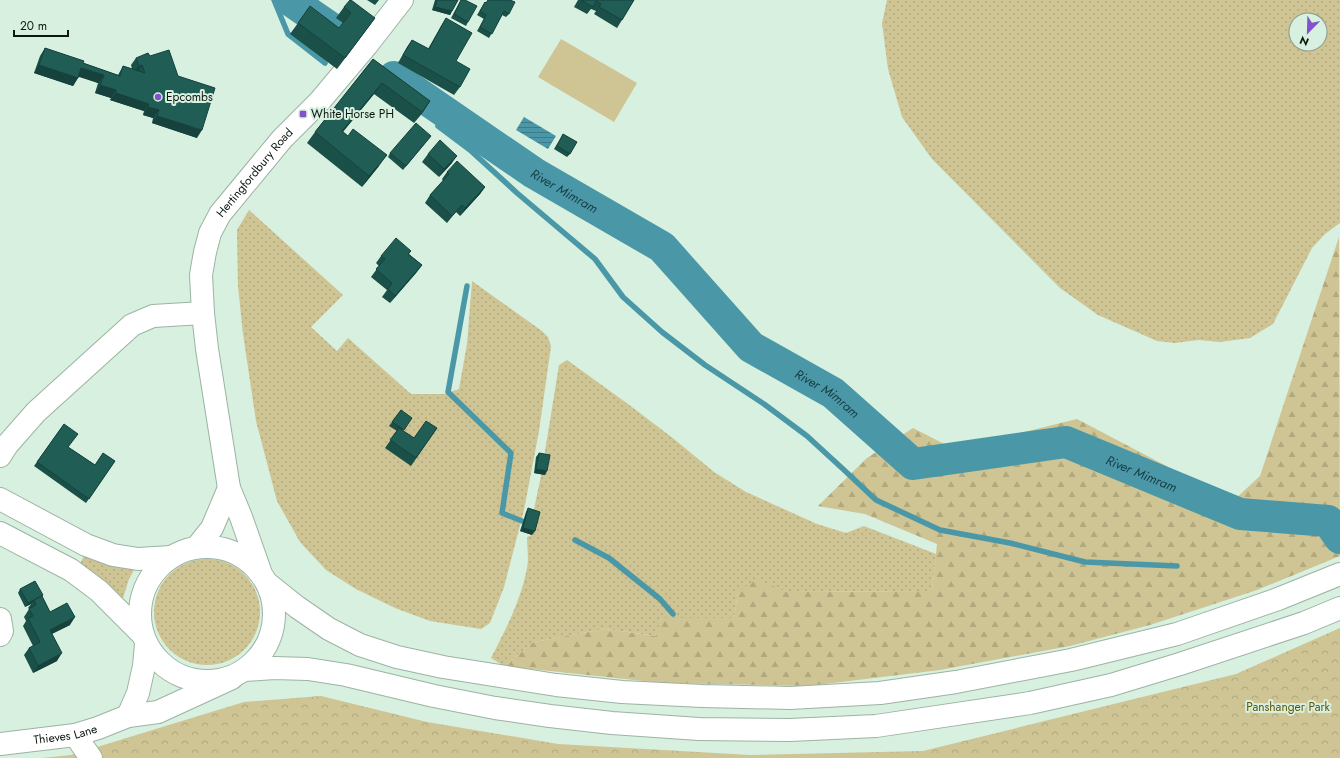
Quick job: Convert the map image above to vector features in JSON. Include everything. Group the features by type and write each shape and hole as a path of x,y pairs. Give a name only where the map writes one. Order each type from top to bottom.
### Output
{"main road":[{"name":"Hertingfordbury Road","path":"264,577 229,488 207,350 203,313 201,275 205,252 210,233 220,214 282,139 319,102 367,45 402,0"},
{"path":"0,456 7,445 36,412 132,326 153,316 203,313"},
{"path":"197,547 212,528 229,488"},
{"path":"0,499 86,545 113,555 138,559 170,557"},
{"path":"0,533 71,570 99,591 144,640 158,660 174,673 192,680 212,682 239,674 274,668 308,669 346,675 434,696 495,708 597,721 699,729 790,730 876,726 1030,704 1111,685 1180,664 1304,623 1340,608"},
{"path":"128,716 138,693 144,666 144,640 140,617 141,600 147,583 157,569 170,557 197,547 214,547 232,551 247,560 297,607 329,629 360,645 398,657 443,667 502,677 622,692 702,696 790,698 880,693 956,682 1071,660 1177,634 1278,599 1340,574"},
{"path":"239,674 258,660 267,646 273,631 275,615 273,598 264,577"},
{"path":"0,619 2,631 0,635"},
{"name":"Thieves Lane","path":"0,744 75,735 128,716 158,712 239,674"},
{"path":"75,735 91,758"}],"green space":[{"path":"887,0 1340,0 1340,223 1325,234 1312,248 1273,324 1250,338 1220,342 1198,340 1175,343 1157,341 1098,315 1060,288 932,159 902,117 888,69 882,23"},
{"path":"561,39 637,83 614,122 538,77"},
{"path":"249,210 343,295 311,327 337,351 348,338 411,394 444,394 459,389 467,344 472,281 542,331 548,337 551,346 539,431 524,510 504,587 490,623 481,629 430,621 395,608 356,589 326,570 300,542 277,501 256,421 243,334 238,286 237,230"},
{"path":"1339,237 1340,556 1257,590 1150,625 1070,646 940,670 808,686 662,683 504,666 534,642 605,629 656,636 661,618 734,618 738,592 757,579 786,592 932,591 937,544 865,514 818,506 867,458 913,428 954,449 1077,419 1233,501 1260,476"},
{"path":"567,360 674,439 714,472 746,492 817,524 846,533 864,526 936,554 932,591 786,592 773,587 738,592 734,618 661,618 657,636 605,629 534,642 504,666 491,658 512,614 524,580 528,561 527,537 532,535 537,516 534,509 541,476 559,365"},
{"path":"85,554 138,563 129,579 123,598 121,598 96,574 80,564"},
{"path":"207,559 227,563 245,574 256,592 260,612 256,632 245,650 227,661 207,665 187,661 169,650 158,632 154,612 158,592 169,574 187,563"},
{"name":"Panshanger Park","path":"1340,628 1340,758 42,758 71,755 244,702 321,696 427,722 558,744 750,755 923,751 1236,674"}],"water":[{"path":"524,117 556,136 548,149 516,130"}],"building":[{"path":"350,0 375,18 345,58 298,23 310,6 339,28 351,13 344,7"},
{"path":"437,0 458,0 452,11 435,7"},
{"path":"461,0 465,0 477,6 468,22 454,14"},
{"path":"488,0 510,0 515,2 509,14 504,11 492,34 480,27 486,15 480,11 485,2 486,3"},
{"path":"581,0 634,0 622,20 599,7 601,4 596,1 593,7"},
{"path":"446,18 472,33 456,61 470,69 460,87 403,55 412,40 429,49"},
{"name":"Epcombs","path":"45,48 84,61 83,63 120,76 123,66 145,73 142,65 139,66 136,58 148,53 150,56 169,50 178,76 215,88 202,130 157,116 159,110 148,107 149,104 116,93 116,90 100,85 104,75 81,68 78,78 39,65"},
{"path":"373,59 430,101 422,112 382,83 342,131 348,136 353,129 387,155 369,176 315,132"},
{"path":"416,123 431,136 406,166 390,153"},
{"path":"563,134 577,142 570,154 557,146"},
{"path":"440,140 457,156 444,169 428,154"},
{"path":"457,161 485,187 465,208 462,205 452,216 430,195 449,174 447,172"},
{"path":"396,238 411,251 408,254 422,265 395,296 388,289 392,283 376,269 385,259 381,256"},
{"path":"401,410 412,418 404,430 392,422"},
{"path":"426,421 437,428 416,458 390,440 399,428 414,438"},
{"path":"64,424 78,434 68,447 95,465 103,453 115,461 89,499 37,462"},
{"path":"539,453 550,455 547,471 536,469"},
{"path":"528,508 540,512 535,531 523,528"},
{"path":"35,581 43,595 28,603 20,589"},
{"path":"42,596 50,612 67,603 75,617 50,630 62,653 38,666 29,648 40,642 28,618 33,616 29,609 36,605 34,600"}],"waterway":[{"path":"274,0 288,34 325,63"},
{"name":"River Mimram","path":"290,0 335,31"},
{"name":"River Mimram","path":"394,77 534,173 662,247 751,347 833,393 913,464 1066,442 1240,514 1328,521 1340,538"},
{"path":"438,126 470,150 517,193 595,259 623,297 662,332 705,365 764,404 807,436 876,500 940,530 1010,543 1085,562 1177,566"},
{"path":"467,286 448,392 511,453 502,513 522,521"},
{"path":"575,540 609,558 660,599 673,614"}],"place":[{"name":"Epcombs","path":"158,97"},
{"name":"White Horse PH","path":"303,114"}]}
